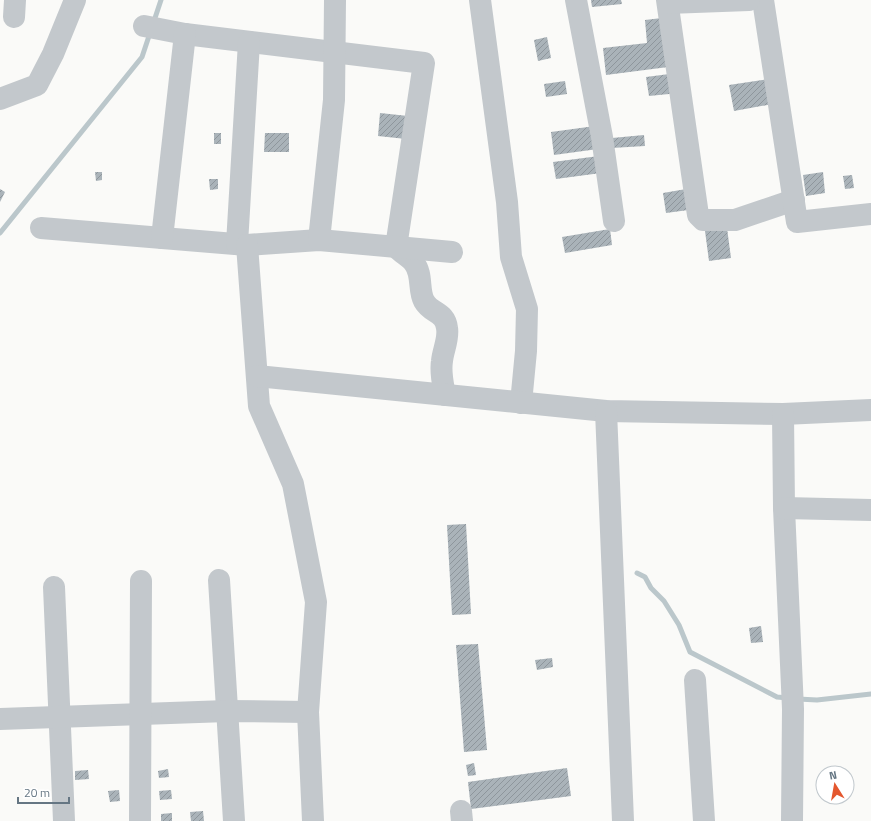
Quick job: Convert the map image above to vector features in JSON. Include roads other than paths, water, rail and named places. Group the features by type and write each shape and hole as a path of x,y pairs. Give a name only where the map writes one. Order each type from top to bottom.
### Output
{"street":[{"path":"0,99 37,84 53,54 75,0"},
{"path":"319,240 334,100 335,0"},
{"path":"480,0 507,202 511,257 527,309 526,351 521,403"},
{"path":"576,0 602,137 614,221"},
{"path":"749,0 667,2 698,215 703,220 735,220 794,200"},
{"path":"763,0 797,222 871,214"},
{"path":"144,26 185,34 424,63 396,248"},
{"path":"162,238 185,34"},
{"path":"249,42 242,245 259,406 293,484 316,602 308,712 313,821"},
{"path":"41,228 242,245 319,240 452,252"},
{"path":"396,248 404,256 414,262 422,284 424,301 429,307 439,313 446,320 447,337 442,362 446,395"},
{"path":"257,376 606,411 783,414 871,410"},
{"path":"606,411 623,821"},
{"path":"783,414 784,508 793,709 792,821"},
{"path":"784,508 871,510"},
{"path":"219,580 234,821"},
{"path":"140,821 139,714 142,581"},
{"path":"54,587 64,821"},
{"path":"695,680 704,821"},
{"path":"0,719 227,711 308,712"}],"waterway":[{"path":"153,24 161,0"},
{"path":"0,233 142,57 150,33"},
{"path":"637,573 645,577 651,588 664,601 679,625 690,652 777,697 788,698"},
{"path":"798,699 817,700 871,694"}]}
